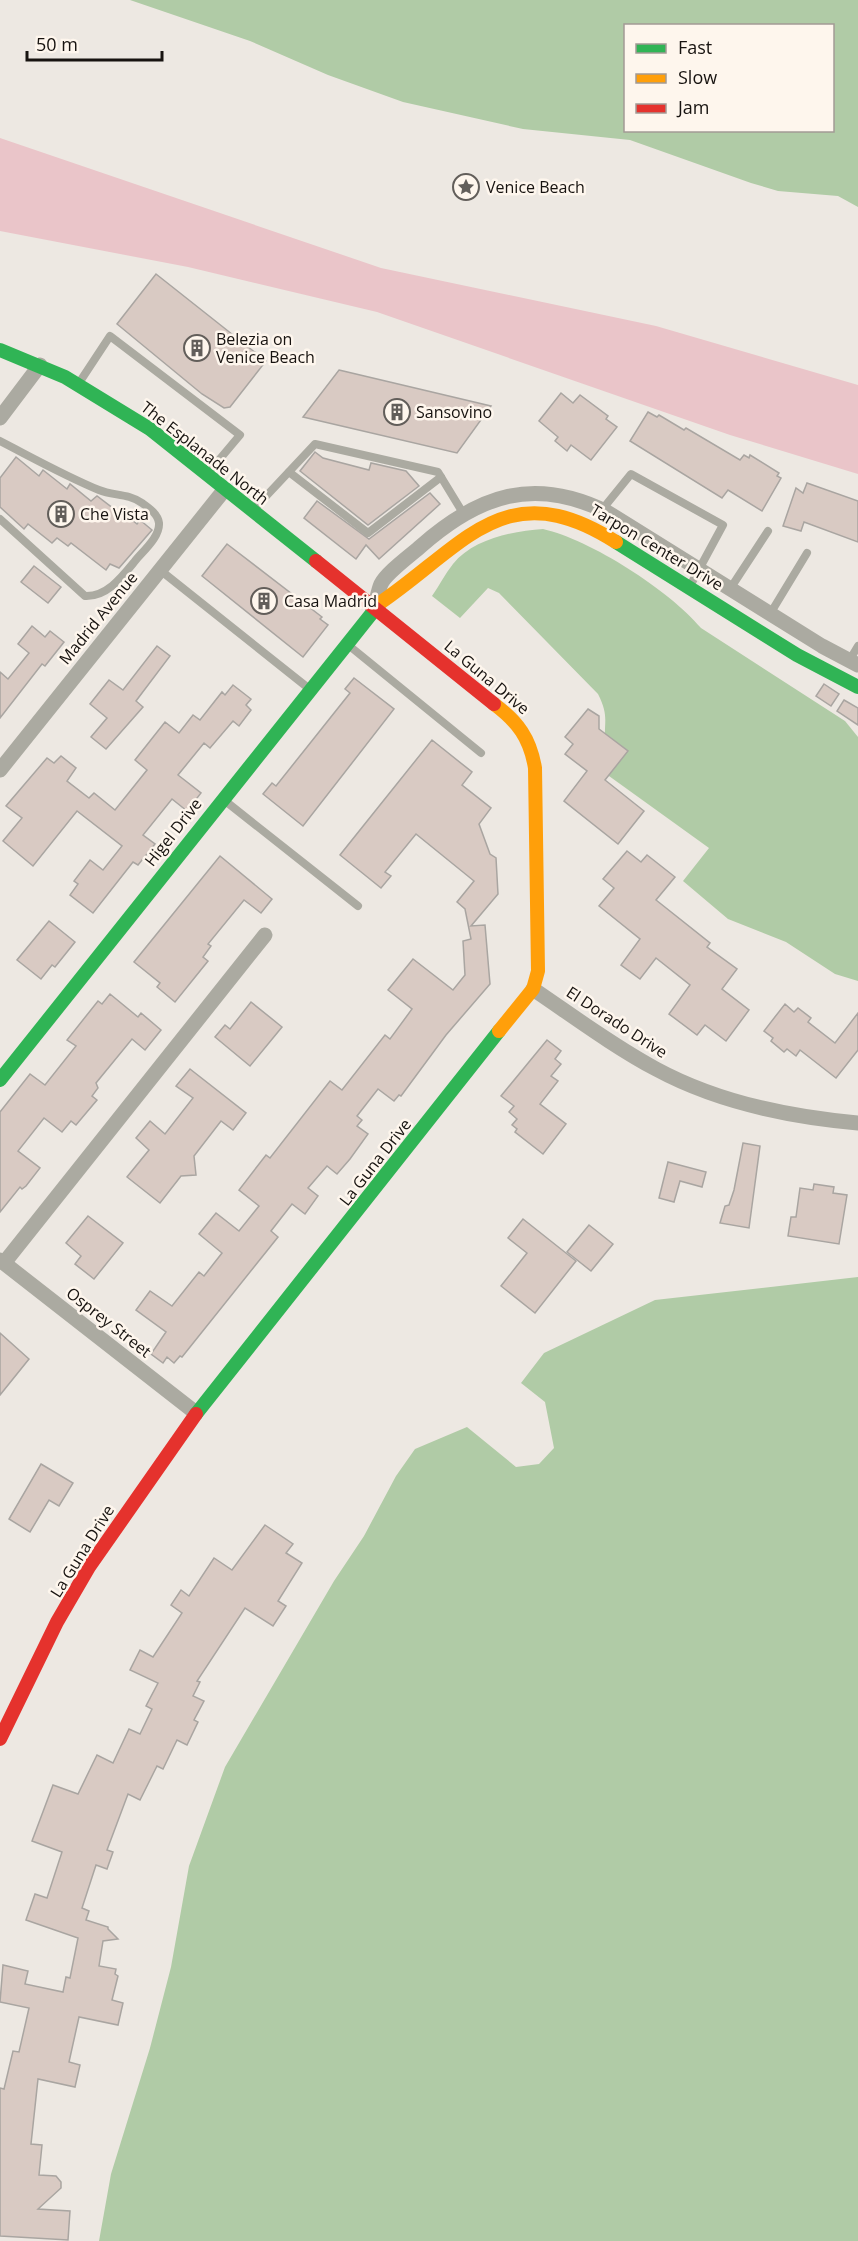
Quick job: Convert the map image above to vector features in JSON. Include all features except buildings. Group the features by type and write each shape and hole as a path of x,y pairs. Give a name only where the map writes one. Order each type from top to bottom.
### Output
{"street":[{"name":"The Esplanade North","path":"0,350 40,364 132,417 375,606"},
{"path":"0,418 40,364"},
{"name":"Madrid Avenue","path":"0,770 225,489"},
{"name":"Tarpon Center Drive","path":"375,606 382,582 444,525 463,513 502,497 537,493 578,499 602,510 854,663"},
{"name":"Tarpon Center Drive","path":"375,606 399,592 467,534 502,517 521,513 562,516 592,527 797,655 858,687"},
{"name":"Higel Drive","path":"0,1080 375,606"},
{"name":"La Guna Drive","path":"0,1739 57,1622 84,1576 149,1477 196,1413 533,989 538,970 535,768 531,746 521,727 509,714 375,606"},
{"path":"2,1261 266,935"},
{"name":"El Dorado Drive","path":"533,989 633,1056 688,1084 748,1105 858,1124"},
{"name":"Osprey Street","path":"2,1261 196,1413"}],"lane":[{"path":"78,384 110,336 240,435 208,475"},
{"path":"0,441 80,482 103,491 126,494 156,514 159,523 157,534 118,582 95,596 85,596 0,519"},
{"path":"253,510 315,444 438,472 463,513"},
{"path":"289,472 368,533 441,477"},
{"path":"592,527 602,510 632,474 723,525 689,587"},
{"path":"730,589 768,531"},
{"path":"770,614 807,553"},
{"path":"160,570 309,689"},
{"path":"346,643 481,753"},
{"path":"854,663 858,646"},
{"path":"223,799 358,906"}],"shaded area":[{"path":"130,0 858,0 858,207 838,196 778,191 630,140 523,129 403,102 328,75 250,41"},
{"path":"0,138 381,268 656,326 858,385 858,474 730,435 377,312 188,267 0,231"},
{"path":"543,529 583,544 628,568 670,598 701,628 845,721 858,737 858,981 835,974 786,942 728,919 683,881 709,848 609,776 605,746 605,713 598,694 499,593 488,588 460,618 432,596 453,564 471,548 507,534"},
{"path":"858,1277 858,2241 99,2241 111,2174 150,2048 171,1967 189,1866 225,1767 334,1581 364,1536 396,1476 415,1449 467,1427 516,1467 539,1464 554,1448 545,1402 521,1383 544,1353 655,1300"}],"traffic: fast":[{"path":"0,350 65,377 150,429 316,561"},
{"path":"616,542 797,655 858,687"},
{"path":"0,1080 380,603"},
{"path":"196,1414 499,1031"}],"traffic: slow":[{"path":"380,603 463,539 489,524 516,515 545,514 578,522 616,542"},
{"path":"494,704 510,717 522,732 530,748 535,768 538,971 533,989 499,1031"}],"traffic: jam":[{"path":"316,561 494,704"},
{"path":"0,1739 57,1622 89,1567 196,1414"}],"place":[{"name":"Venice Beach","path":"466,187"},
{"name":"Belezia on Venice Beach","path":"197,348"},
{"name":"Sansovino","path":"397,412"},
{"name":"Che Vista","path":"61,514"},
{"name":"Casa Madrid","path":"264,601"}]}
